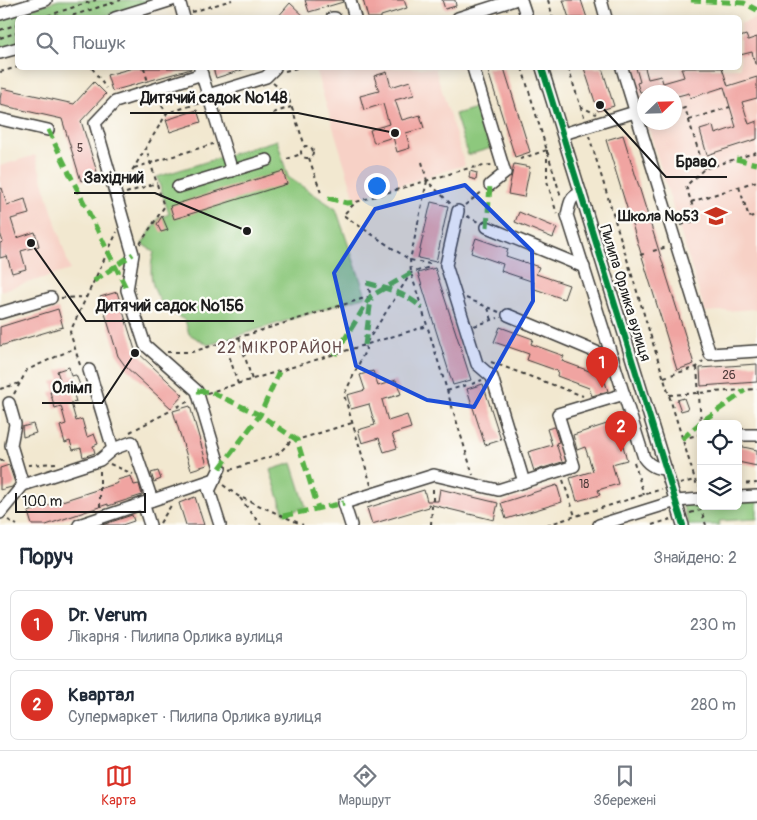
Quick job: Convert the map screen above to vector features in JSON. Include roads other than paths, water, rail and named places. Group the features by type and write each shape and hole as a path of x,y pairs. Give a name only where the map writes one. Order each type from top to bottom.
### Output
{"street":[{"path":"0,14 26,3 46,0"},
{"path":"124,15 172,0"},
{"path":"178,0 184,15"},
{"path":"350,0 354,15"},
{"path":"467,15 514,0"},
{"path":"522,0 526,15"},
{"path":"601,0 605,15"},
{"path":"0,53 15,49"},
{"path":"204,99 266,77 273,70"},
{"path":"474,70 506,173 490,185"},
{"name":"Пилипа Орлика вулиця","path":"543,70 684,525"},
{"path":"623,70 710,354 757,351"},
{"path":"79,525 96,521 212,481 220,468 197,392 145,346 127,290 134,254 95,123 115,102 201,71 204,99 222,141 232,171"},
{"path":"563,134 635,112"},
{"path":"0,119 48,130"},
{"path":"178,187 268,160"},
{"path":"581,194 573,196 571,199 567,216 644,458 652,465 660,469 666,469"},
{"path":"458,211 446,265 477,364 492,377 524,482"},
{"path":"486,227 584,267"},
{"path":"0,313 51,298"},
{"path":"508,315 613,358"},
{"path":"84,368 113,449"},
{"path":"351,525 344,503 434,475 498,490 574,466 558,414 599,402 626,398 644,398"},
{"path":"9,403 16,424 11,444 24,485"},
{"path":"742,435 757,435"},
{"path":"4,517 24,485 100,460 113,449 132,442 147,502 150,525"},
{"path":"212,481 220,525"},
{"path":"742,497 757,496"},
{"path":"599,525 676,501 697,499"}],"place":[{"name":"Браво","path":"600,105"},
{"name":"Дитячий садок №148","path":"395,133"},
{"name":"Школа №53","path":"716,216"},
{"name":"Західний","path":"247,231"},
{"name":"Дитячий садок №156","path":"31,243"},
{"name":"Олімп","path":"135,353"},
{"name":"Dr. Verum","path":"602,388"},
{"name":"Квартал","path":"621,452"}],"district":[{"name":"22 МІКРОРАЙОН","path":"280,348"}]}
